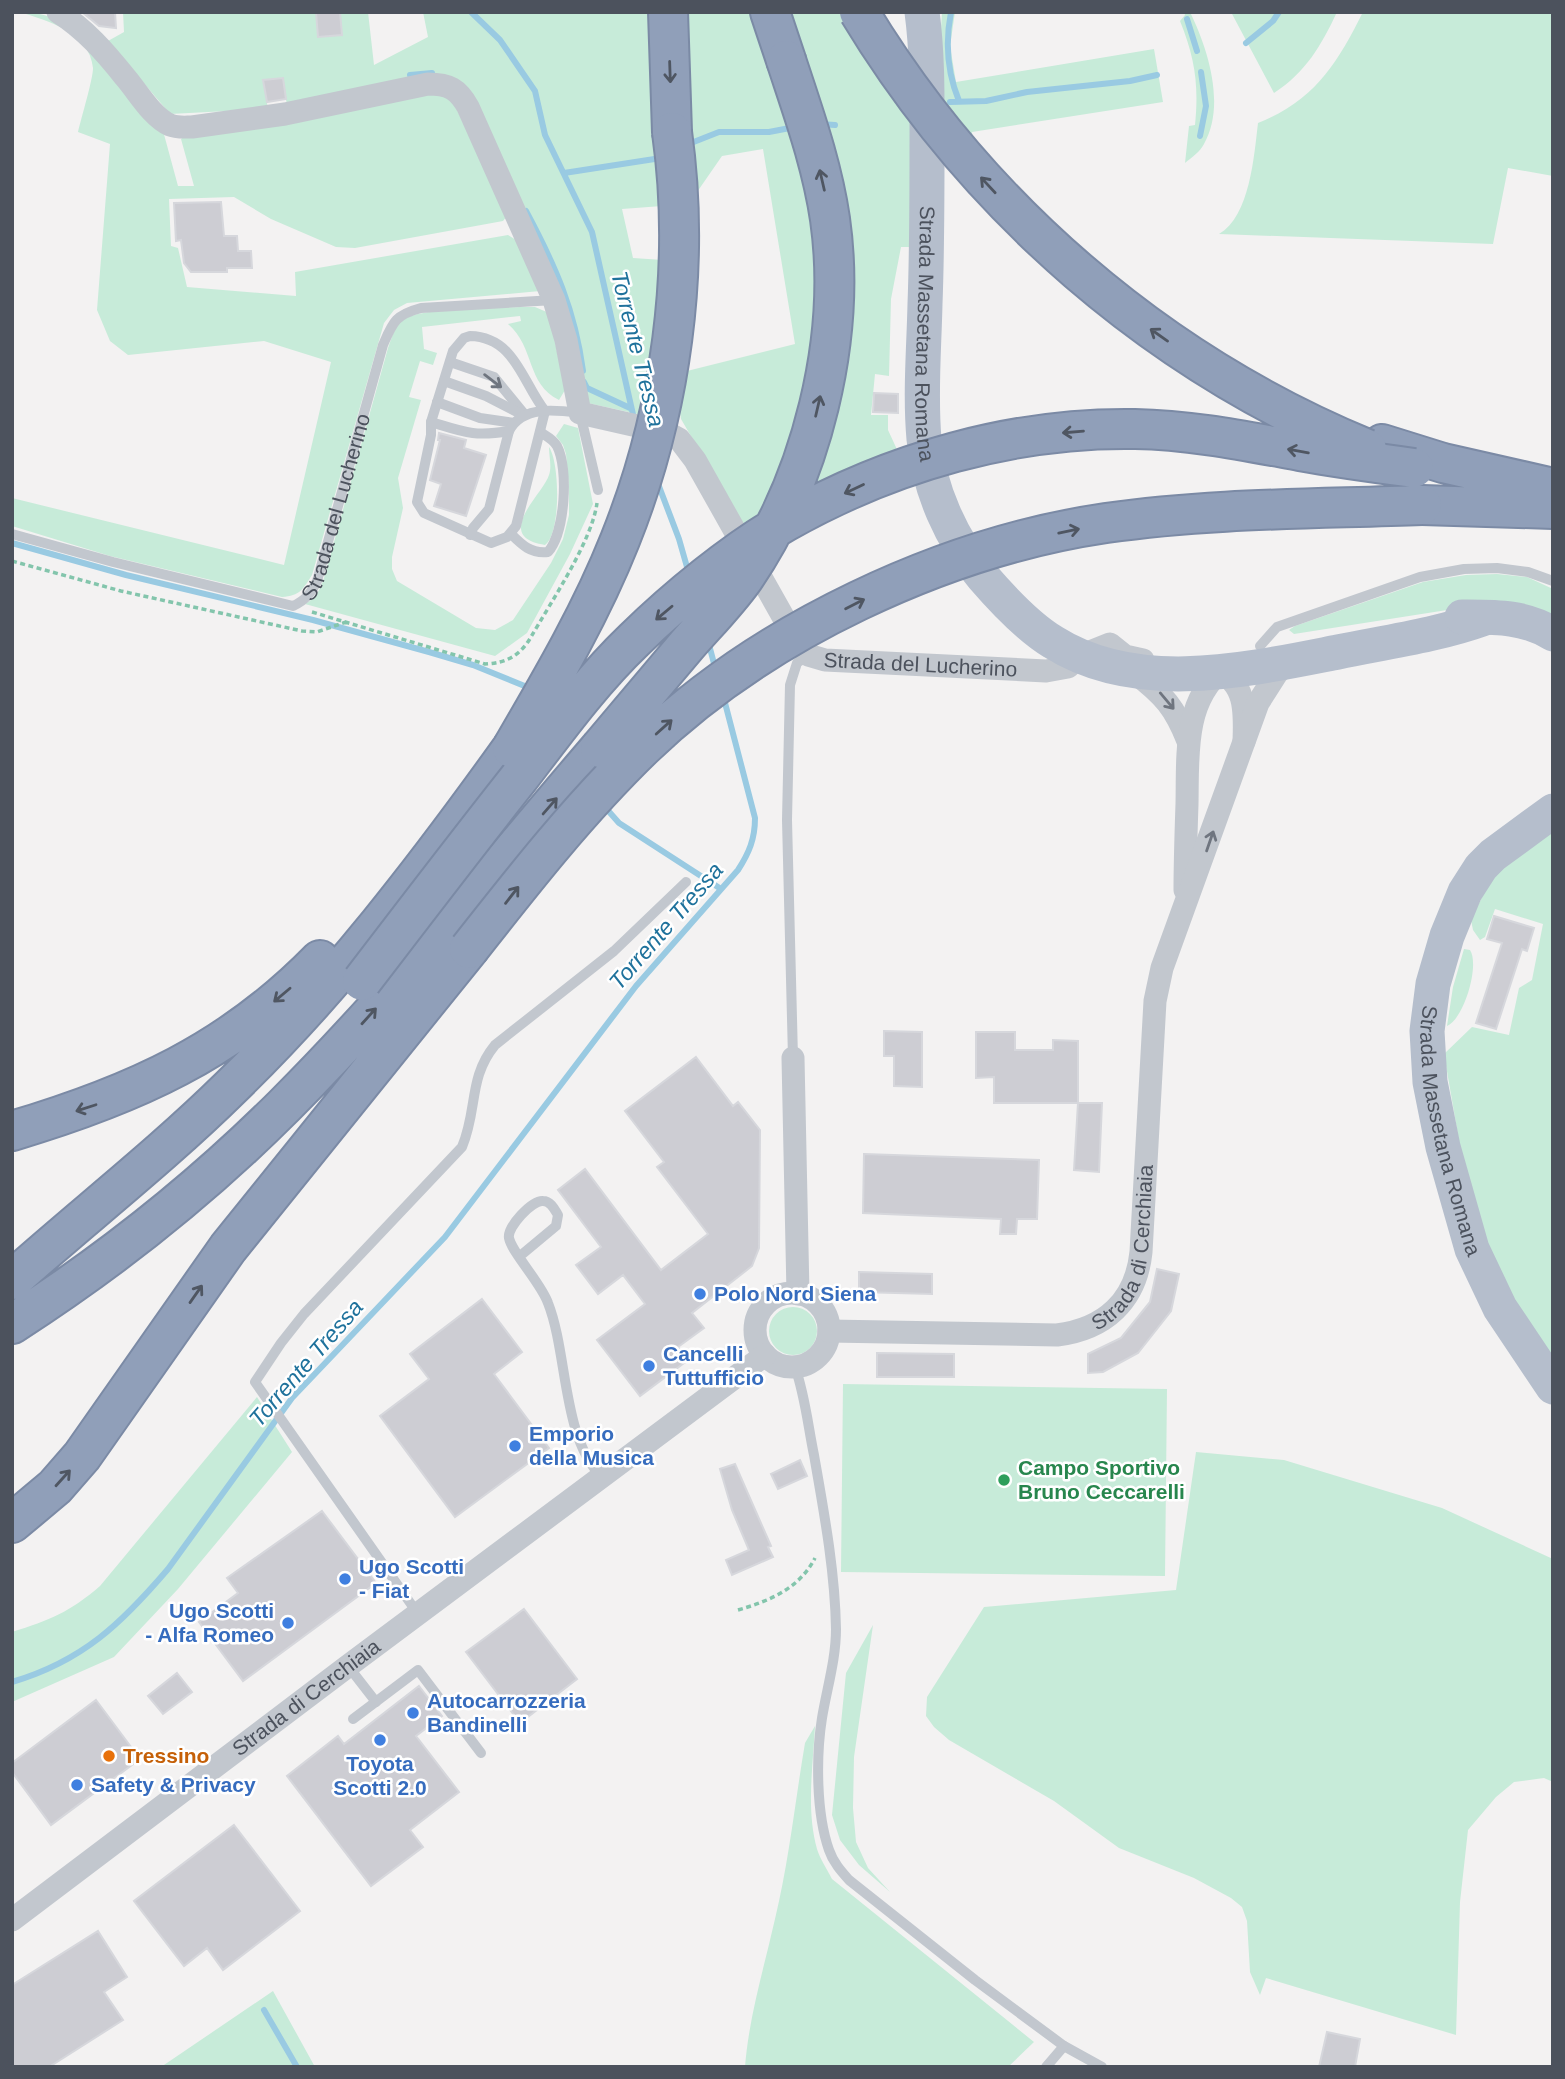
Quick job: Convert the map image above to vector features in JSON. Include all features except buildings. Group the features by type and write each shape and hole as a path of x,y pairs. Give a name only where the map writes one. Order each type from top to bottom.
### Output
{"highway":[{"path":"12,1279 137,1174 230,1088 275,1044 344,968 469,809 507,745 562,640 603,558 625,500 647,425 666,318 669,254 668,160 672,132 668,12"},
{"path":"12,1324 129,1242 234,1153 284,1106 372,1013 743,579 779,519 809,444 828,355 832,301 832,237 820,169 770,12"},
{"path":"859,12 919,103 986,184 1046,244 1082,275 1147,326 1194,358 1418,487"},
{"path":"1194,358 1331,423 1405,452 1481,473 1553,488"},
{"path":"12,1285 65,1257 139,1201 284,1067 362,981 561,723 632,642 747,547 785,522 871,481 938,457 1010,440 1088,431 1142,429 1194,432 1418,487 1553,508"},
{"path":"12,1523 42,1500 82,1457 242,1230 563,832 617,773 673,719 714,687 768,651 872,595 981,552 1103,524 1418,487"},
{"path":"12,1131 95,1105 156,1079 212,1048 254,1018 306,974 431,839 507,745"},
{"path":"12,1348 132,1265 212,1201 431,995"}],"main road":[{"name":"Strada Massetana Romana","path":"926,20 927,242 923,408 926,451 938,497 954,535 978,570 1041,634 1086,644 1174,652 1231,650 1275,654 1431,634 1485,618"},
{"name":"Strada Massetana Romana","path":"1086,644 1132,671 1179,674 1220,672 1371,628 1446,618 1501,617 1524,621 1553,634"},
{"name":"Strada Massetana Romana","path":"1553,811 1504,845 1472,880 1459,904 1441,957 1430,996 1427,1031 1427,1061 1443,1147 1466,1232 1480,1270 1500,1308 1553,1387"}],"street":[{"path":"58,12 97,43 158,115 170,125 192,127 285,114 428,84 442,84 456,90 468,107 554,300 591,415"},
{"name":"Strada del Lucherino","path":"591,415 668,433 679,439 695,460 790,629 808,654 825,660 1046,671 1068,667 1086,644"},
{"name":"Strada di Cerchiaia","path":"1184,904 1188,741 1204,689 1212,679 1237,660 1361,637 1371,628"},
{"path":"1086,644 1132,659 1192,664 1220,672"},
{"name":"Strada di Cerchiaia","path":"829,1331 1056,1335 1088,1328 1122,1303 1137,1278 1141,1252 1155,1002 1162,968 1244,741 1262,696 1277,673 1275,654"},
{"name":"Strada di Cerchiaia","path":"1132,671 1166,698 1188,741"},
{"name":"Strada di Cerchiaia","path":"1220,672 1235,685 1244,703 1244,741"},
{"path":"793,1058 798,1294"},
{"path":"786,1294 798,1294 808,1297 823,1311 829,1331 819,1356 795,1367 775,1363 765,1355 756,1336 756,1325 766,1304 786,1294"},
{"name":"Strada di Cerchiaia","path":"12,1920 765,1355"}],"lane":[{"name":"Strada del Lucherino","path":"12,534 293,606 311,593 317,581 383,345 392,323 403,313 421,308 554,300"},
{"path":"470,336 497,342 513,356 530,391 545,411 516,526 511,534 491,543 424,513 417,495 431,435 431,422 458,344 470,336"},
{"path":"450,362 494,377 525,415"},
{"path":"444,381 486,396 525,415"},
{"path":"437,402 512,427"},
{"path":"431,422 472,434 486,435 512,427 525,415 545,411 591,415 598,490"},
{"path":"471,536 473,528 489,509 512,427"},
{"path":"511,534 525,547 540,553 548,552 557,537 563,491 561,458 554,442 540,432"},
{"path":"1275,654 1277,627 1420,577 1464,569 1497,568 1528,572 1553,581"},
{"path":"793,1058 787,820 790,685 797,663 808,654"},
{"path":"418,1614 255,1382 304,1314 462,1147 471,1122 477,1075 484,1058 495,1045 614,951 686,882"},
{"path":"520,1256 556,1226 558,1216 550,1203 537,1203 512,1224 509,1235 511,1244 547,1300 580,1442 591,1466 601,1476"},
{"path":"795,1367 803,1395 827,1534 836,1631 822,1720 819,1772 821,1816 837,1867 849,1880 975,1980 1064,2046 1102,2067"},
{"path":"348,1666 376,1702"},
{"path":"353,1719 418,1670 481,1753"},
{"path":"1046,2067 1064,2046"}],"path":[{"path":"293,606 485,664 500,663 524,649 595,517 598,490"},
{"path":"12,561 121,591 302,631 317,632 345,622"},
{"path":"738,1610 763,1602 791,1588 811,1566 827,1534"}],"green space":[{"path":"19,12 46,16 70,28 162,127 178,186 194,186 181,139 190,132 422,92 450,95 507,216 503,221 355,248 336,247 271,219 234,197 169,199 171,246 178,248 187,287 296,296 295,272 508,235 516,240 540,291 407,303 394,310 384,323 312,575 297,593 282,597 110,556 12,526 12,498 284,565 331,362 264,341 128,355 110,341 97,310 110,144 78,132 93,68 90,56 76,37 65,30"},
{"path":"123,12 368,12 374,65 428,37 423,12 659,12 662,206 622,209 633,258 663,260 660,301 642,415 583,402 458,84 287,105 282,78 263,80 268,109 170,114 108,41 124,32"},
{"path":"687,12 762,12 820,222 815,365 789,466 747,533 681,419 677,395 683,372 795,344 763,149 722,156 695,195"},
{"path":"783,12 848,12 916,115 911,247 901,247 891,299 889,376 875,374 871,415 888,415 888,430 900,456 795,509 840,370"},
{"path":"942,12 955,12 950,46 956,82 1154,49 1163,102 972,132 973,144 937,99"},
{"path":"1184,12 1190,12 1203,43 1214,95 1214,112 1204,144 1185,163 1189,126 1195,125 1196,97 1195,72 1180,21 1185,15"},
{"path":"1231,12 1337,12 1312,57 1295,76 1274,93"},
{"path":"1363,12 1553,12 1553,176 1508,168 1493,244 1219,234 1238,214 1244,200 1252,168 1258,123 1294,104 1322,79 1344,48"},
{"path":"535,307 549,313 565,390 559,400 541,385 523,343 508,324 521,321 520,316 422,327 424,349 437,353 433,365 420,361 409,397 421,400 398,478 403,508 392,557 392,569 397,581 476,628 495,630 513,620 551,563 563,539 569,515 569,487 566,454 556,436 564,424 578,428 593,504 570,554 527,633 495,656 305,604 317,593 324,578 388,348 399,323 421,313 438,311"},
{"path":"549,447 553,455 557,498 554,527 545,545 529,540 522,533 521,524 549,475"},
{"path":"1466,575 1527,577 1553,589 1553,623 1479,605 1294,634 1289,630 1423,582"},
{"path":"1553,826 1553,1362 1540,1347 1491,1259 1462,1158 1444,1054 1472,1027 1509,1035 1519,988 1532,980 1543,924 1495,909 1485,937 1480,940 1473,930 1471,920 1494,872"},
{"path":"1464,949 1470,950 1473,957 1472,979 1459,1013 1447,1026 1453,987"},
{"path":"793,1307 810,1314 817,1331 810,1348 793,1355 776,1348 769,1331 776,1314"},
{"name":"Campo Sportivo Bruno Ceccarelli","path":"843,1384 1167,1389 1165,1576 841,1572"},
{"path":"257,1397 292,1452 178,1589 114,1657 12,1702 12,1632 59,1614 100,1586"},
{"path":"1196,1452 1284,1460 1442,1508 1553,1559 1553,1782 1544,1778 1514,1782 1496,1797 1468,1830 1460,1902 1456,2035 1266,1978 1260,1995 1250,1972 1247,1921 1242,1907 1194,1878 1119,1848 1054,1801 949,1740 926,1716 927,1697 984,1607 1176,1590"},
{"path":"873,1625 854,1757 853,1808 856,1842 868,1868 890,1892 859,1865 840,1840 832,1815 846,1673"},
{"path":"815,1726 812,1819 817,1849 832,1879 1034,2042 1008,2067 745,2067 753,2011 784,1875 805,1743"},
{"path":"273,1991 315,2067 161,2067"}],"waterway":[{"name":"Torrente Tressa","path":"471,12 500,40 535,91 545,135 592,232 634,419"},
{"path":"951,12 948,57 959,101"},
{"path":"1246,43 1273,21 1279,12"},
{"path":"1187,19 1197,51"},
{"path":"1200,136 1206,106 1201,72"},
{"path":"410,75 432,73"},
{"path":"950,102 986,101 1027,92 1130,81 1157,75"},
{"path":"819,124 835,125"},
{"path":"686,145 719,132 769,132 795,127"},
{"path":"564,173 661,158"},
{"path":"526,211 562,288 575,328 583,371"},
{"path":"584,382 587,388 630,408"},
{"name":"Torrente Tressa","path":"657,481 689,574"},
{"path":"12,543 126,575 313,620 429,652 473,665 532,689"},
{"name":"Torrente Tressa","path":"708,641 716,671"},
{"name":"Torrente Tressa","path":"12,1682 60,1663 99,1638 117,1623 168,1569 292,1398 445,1237 636,986 738,870 751,846 755,818 724,699"},
{"path":"604,806 619,823 721,889"},
{"path":"264,2010 297,2067"}],"place":[{"name":"Polo Nord Siena","path":"700,1294"},
{"name":"Cancelli Tuttufficio","path":"649,1366"},
{"name":"Emporio della Musica","path":"515,1446"},
{"name":"Campo Sportivo Bruno Ceccarelli","path":"1004,1480"},
{"name":"Ugo Scotti - Fiat","path":"345,1579"},
{"name":"Ugo Scotti - Alfa Romeo","path":"288,1623"},
{"name":"Autocarrozzeria Bandinelli","path":"413,1713"},
{"name":"Toyota Scotti 2.0","path":"380,1740"},
{"name":"Tressino","path":"109,1756"},
{"name":"Safety & Privacy","path":"77,1785"}]}
